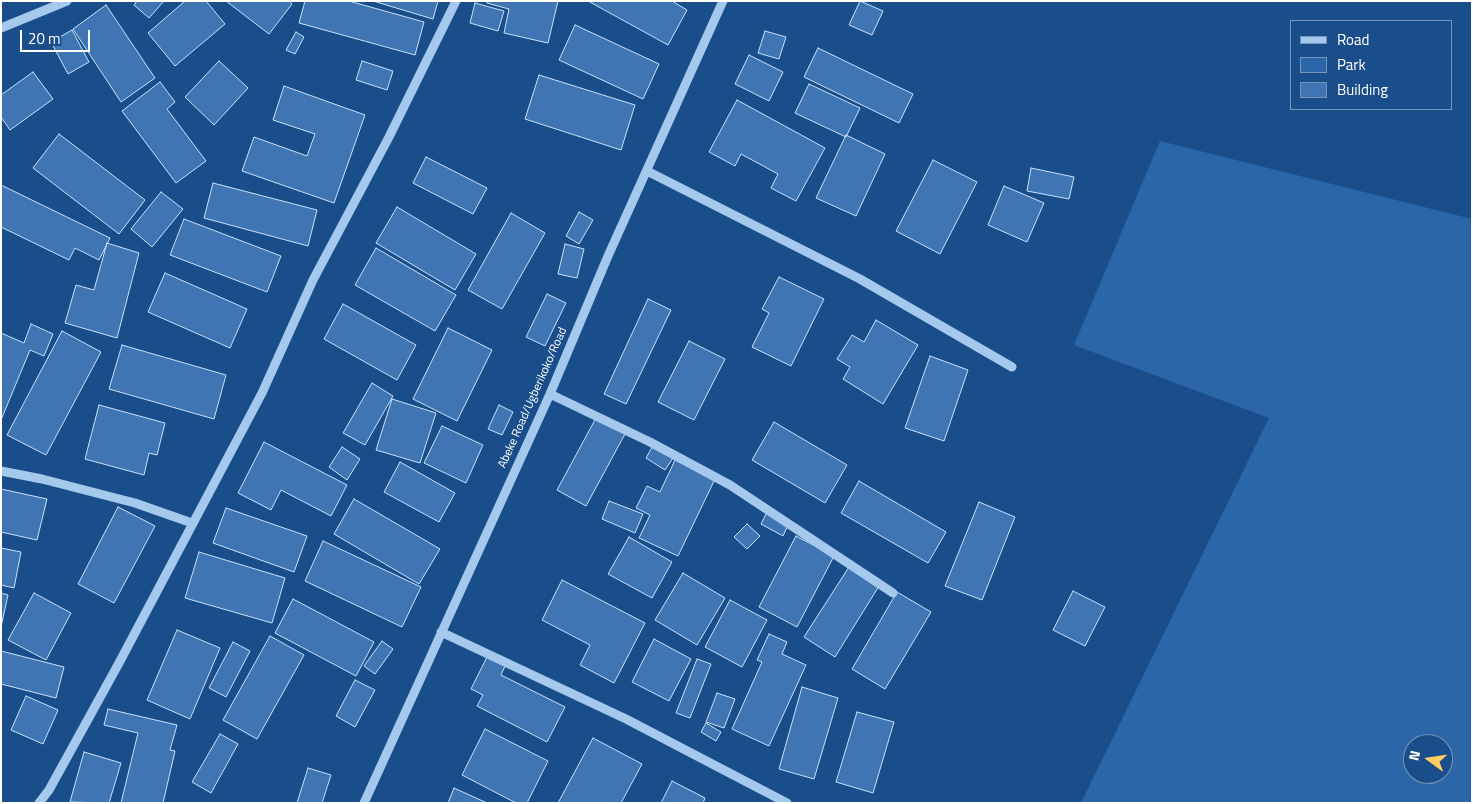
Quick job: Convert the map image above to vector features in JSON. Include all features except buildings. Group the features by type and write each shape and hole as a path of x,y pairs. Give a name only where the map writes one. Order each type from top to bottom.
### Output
{"street":[{"path":"1,28 67,1"},
{"path":"39,803 49,790 119,663 262,393 313,280 389,137 456,1"},
{"name":"Abeke Road/Ugberikoko/Road","path":"364,803 550,394 608,256 723,1"},
{"path":"647,171 860,279 1012,367"},
{"path":"550,394 650,442 730,485 893,593"},
{"path":"1,471 42,479 135,503 192,523"},
{"path":"441,632 626,719 787,803"}],"green space":[{"path":"1160,141 1472,219 1472,803 1081,803 1269,418 1074,345"}]}
